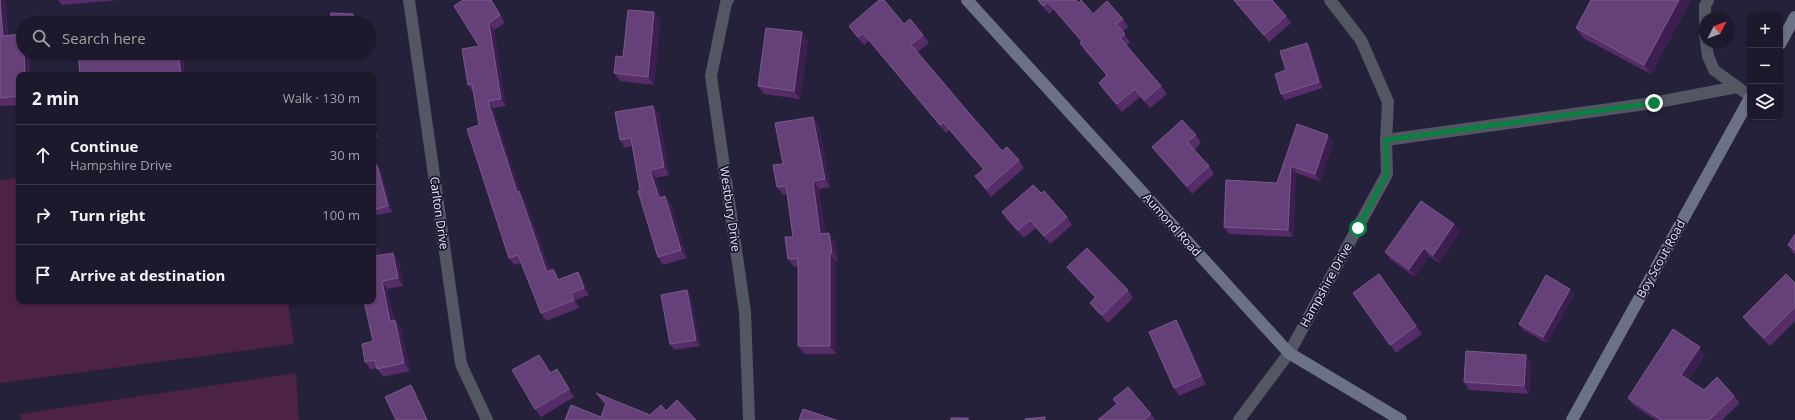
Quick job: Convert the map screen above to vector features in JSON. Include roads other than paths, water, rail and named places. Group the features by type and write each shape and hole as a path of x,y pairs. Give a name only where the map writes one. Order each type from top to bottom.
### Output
{"street":[{"name":"Carlton Drive","path":"409,0 461,364 487,420"},
{"name":"Westbury Drive","path":"728,0 726,3 711,76 745,312 749,420"},
{"name":"Aumond Road","path":"967,0 1289,352 1401,420"},
{"name":"Hampshire Drive","path":"1289,352 1387,174 1386,140 1388,102 1361,40 1330,0"},
{"path":"1705,12 1705,6 1708,0"},
{"path":"1783,39 1795,17"},
{"path":"1707,48 1708,56 1714,70 1747,95"},
{"path":"1386,140 1654,103 1737,87"},
{"name":"Boy Scout Road","path":"1572,420 1747,102"},
{"path":"1239,420 1289,352"}]}
